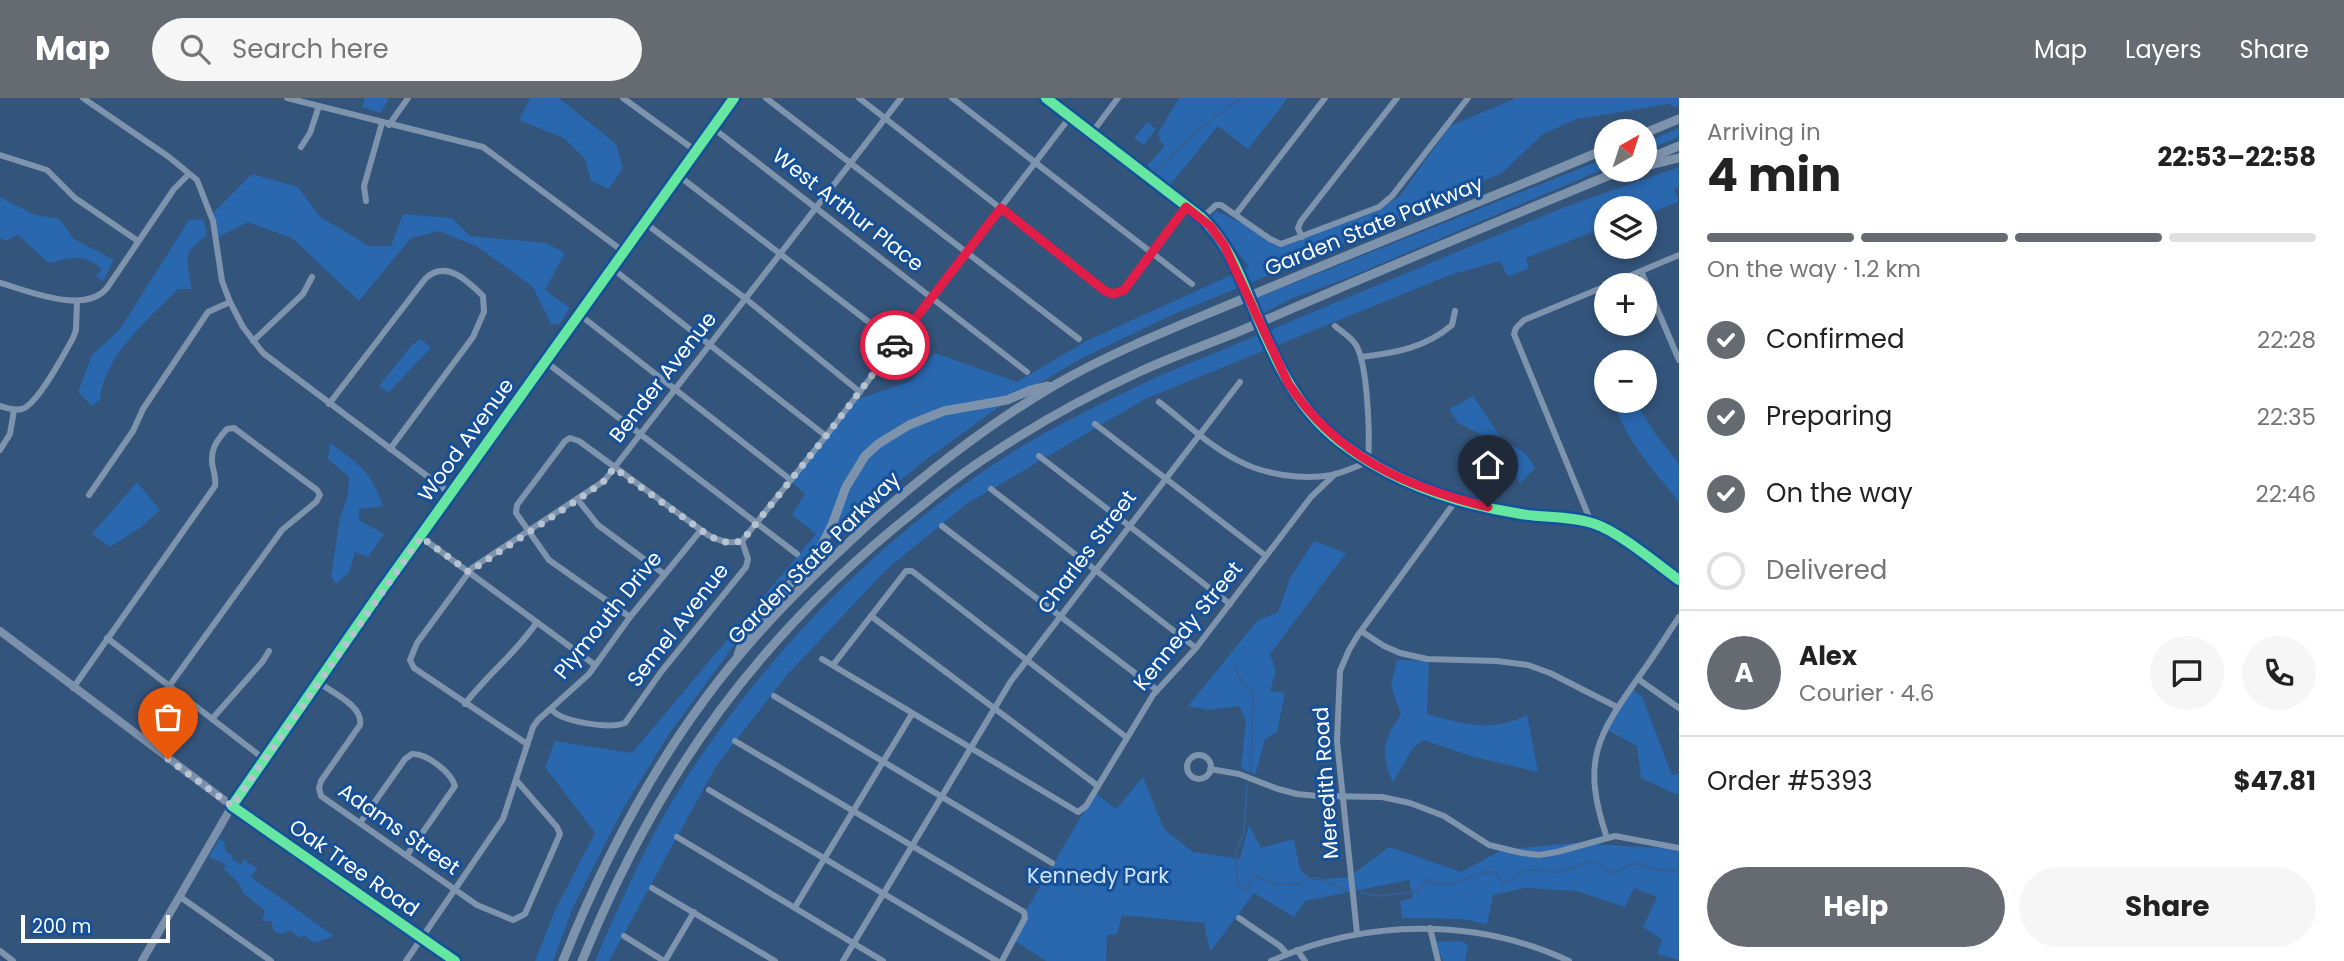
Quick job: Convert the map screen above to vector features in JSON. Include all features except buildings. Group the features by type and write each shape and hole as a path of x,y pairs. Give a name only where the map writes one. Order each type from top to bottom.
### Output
{"highway":[{"path":"1657,128 1679,119"},
{"path":"1657,155 1679,146"},
{"name":"Garden State Parkway","path":"563,961 595,886 637,805 685,729 736,659 851,541 919,480 990,427 1056,384 1172,327 1594,154"},
{"path":"1657,163 1679,158"},
{"name":"Garden State Parkway","path":"584,959 613,890 646,824 682,763 741,682 794,621 845,569 964,472 1017,438 1140,371 1594,181"},
{"path":"736,659 744,638 820,549 846,487 865,456 878,444 909,425 944,411 1007,400 1056,384"}],"main road":[{"name":"Oak Tree Road","path":"0,631 232,806"},
{"name":"Wood Avenue","path":"142,961 232,806"}],"street":[{"path":"83,98 169,157 201,187 213,221 222,281 230,302 253,341 277,366 451,495"},
{"path":"286,98 484,147 624,252"},
{"path":"366,201 364,186 385,124 408,98"},
{"path":"623,98 696,151"},
{"name":"Wood Avenue","path":"232,806 734,98"},
{"path":"766,98 1079,339"},
{"path":"859,98 1109,293 1117,294 1126,288 1186,207"},
{"name":"Bender Avenue","path":"527,744 414,668 410,660 417,643 469,572 604,481 901,98"},
{"path":"952,98 1192,284"},
{"path":"1046,98 1202,218 1224,245 1280,368 1300,401 1327,431 1368,462 1412,483 1457,499 1513,513 1591,522 1605,528 1679,580"},
{"path":"1091,134 1118,98"},
{"path":"1236,214 1325,98"},
{"path":"1302,237 1298,228 1301,221 1398,98"},
{"path":"1202,218 1216,205 1222,205 1276,243 1286,243 1387,201 1468,98"},
{"path":"300,147 310,133 319,106"},
{"name":"Semel Avenue","path":"551,709 555,715 578,721 610,726 625,723 668,663 746,567 748,559 742,541 826,436 1070,117"},
{"name":"West Arthur Place","path":"713,128 1027,372"},
{"path":"0,155 47,170 75,198 138,241"},
{"path":"0,283 67,301 97,297 102,294 174,189 190,174"},
{"path":"679,176 896,343"},
{"path":"645,223 746,299 860,392"},
{"path":"1636,273 1679,255"},
{"path":"613,269 826,436"},
{"path":"329,404 431,272 453,271 483,296 484,312 469,344 390,449"},
{"path":"1641,271 1679,360"},
{"path":"253,341 303,293 312,277"},
{"path":"1591,522 1514,334 1524,320 1594,291"},
{"path":"0,406 21,409 34,400 73,338 76,330 77,301"},
{"path":"89,495 208,312 230,302"},
{"path":"1361,358 1395,353 1422,345 1452,325 1455,312"},
{"path":"580,315 791,480"},
{"path":"1335,326 1357,346 1361,358 1370,429 1368,462"},
{"path":"546,362 797,554"},
{"name":"Charles Street","path":"843,961 994,707 1026,660 1240,382"},
{"path":"1159,402 1226,454 1253,468 1307,477 1335,474 1368,462"},
{"path":"0,450 10,434 14,410"},
{"path":"1095,424 1266,556"},
{"path":"73,688 212,491 216,482 211,458 214,446 227,429 234,428 320,495 316,502 282,530 170,685"},
{"path":"630,617 549,560 516,513 565,441 575,439 719,541 742,541"},
{"path":"1039,456 1230,604"},
{"name":"Kennedy Street","path":"970,749 1071,810 1083,810 1157,690 1196,648 1311,497 1335,474"},
{"path":"990,489 1196,648"},
{"name":"Meredith Road","path":"1357,933 1337,741 1339,671 1361,631 1457,499"},
{"path":"578,500 598,525 664,573"},
{"path":"942,526 1157,690"},
{"name":"Plymouth Drive","path":"406,961 503,818 527,744 538,720 589,674 664,573 701,530"},
{"path":"421,537 595,665"},
{"path":"833,664 908,570 1126,737"},
{"path":"871,616 1098,786"},
{"path":"1607,838 1596,802 1594,766 1602,732 1679,617"},
{"path":"466,704 479,686 526,638 537,622"},
{"path":"1361,631 1399,653 1427,659 1497,661 1528,665 1617,707"},
{"path":"107,638 264,759"},
{"path":"212,719 269,651"},
{"path":"822,659 970,749"},
{"path":"1638,679 1679,708"},
{"name":"Adams Street","path":"318,682 356,709 361,719 358,728 321,781 321,796 485,910 513,920 525,914 560,834 516,780"},
{"path":"774,696 1052,863"},
{"path":"795,906 912,714"},
{"path":"709,790 999,961 1026,915 735,741"},
{"path":"360,823 410,754 418,753 430,761 450,775 454,786 407,855"},
{"path":"1210,769 1239,774 1297,794 1382,797 1410,803 1444,816 1489,845 1522,853 1539,855 1557,852 1615,836 1679,848"},
{"name":"Oak Tree Road","path":"232,806 455,961"},
{"path":"677,837 883,961"},
{"path":"652,888 775,961"},
{"path":"179,896 271,961"},
{"path":"624,936 665,961 694,912"},
{"path":"1239,918 1280,946 1287,954"},
{"path":"1430,928 1438,961"},
{"path":"1271,961 1297,950 1357,933 1430,928 1466,930 1508,939 1569,961"},
{"path":"1297,950 1305,961"},
{"path":"0,951 13,961"}],"green space":[{"path":"365,98 389,100 380,113 362,107"},
{"path":"530,98 559,98 616,144 623,168 609,189 591,181 585,159 564,138 519,120"},
{"path":"1179,98 1288,98 1248,149 1218,126 1170,185 1147,166 1165,146 1158,133"},
{"path":"1516,98 1679,98 1679,106 1669,104 1577,119 1543,134 1502,173 1299,263 1172,315 1080,359 999,407 923,462 809,554 780,585 669,734 624,807 574,905 553,961 535,961 556,908 595,833 545,767 555,741 632,753 816,534 792,515 805,494 792,482 855,400 911,381 935,353 1017,382 1086,341 1249,267 1211,218 1216,211 1284,243 1370,214 1400,196 1450,126"},
{"path":"1147,122 1156,129 1144,145 1134,138"},
{"path":"1679,128 1679,137 1657,146 1657,138"},
{"path":"1594,163 1594,173 1350,277 1293,298 1262,314 1257,298"},
{"path":"1679,167 1679,187 1674,190 1679,201 1657,211 1657,196 1596,196 1636,182 1657,182 1657,175"},
{"path":"252,174 298,187 319,216 369,246 391,246 403,214 452,218 470,236 546,243 565,253 545,290 570,308 559,324 551,324 533,287 478,247 439,231 411,238 359,301 292,238 248,222 216,238 211,215"},
{"path":"0,197 35,215 59,219 74,239 114,260 103,281 96,276 102,269 89,260 77,258 49,263 18,235 5,241 0,238"},
{"path":"1594,197 1594,232 1526,258 1529,268 1508,277 1500,261 1450,275 1145,399 965,505 887,569 787,675 716,766 609,961 595,961 661,821 720,729 793,638 876,555 921,518 1016,450 1050,430 1157,377"},
{"path":"203,219 207,235 193,248 187,259 192,289 178,289 129,339 110,368 100,400 92,406 78,392 92,355 120,329 189,220"},
{"path":"421,339 431,348 388,393 379,386 413,344"},
{"path":"1473,396 1505,444 1523,452 1535,468 1520,484 1510,460 1494,467 1483,490 1470,487 1480,434 1458,423 1449,409"},
{"path":"1642,413 1679,464 1679,502 1632,441 1619,414"},
{"path":"330,443 363,469 383,506 359,509 359,520 384,534 368,557 355,552 349,573 336,584 331,576 340,518 348,495 349,477 328,459"},
{"path":"137,482 160,510 140,528 110,547 92,534"},
{"path":"1314,541 1346,553 1270,654 1276,671 1270,691 1285,693 1277,732 1265,739 1255,775 1241,768 1246,721 1239,706 1209,710 1188,706 1257,621 1278,612 1290,578"},
{"path":"1397,660 1429,661 1427,714 1477,725 1501,724 1527,715 1538,772 1474,757 1423,740 1413,748 1393,782 1386,763 1385,746 1401,714 1391,686"},
{"path":"1629,686 1642,697 1672,775 1679,774 1679,794 1641,778 1637,746 1602,727"},
{"name":"Kennedy Park","path":"1143,777 1164,829 1193,852 1240,859 1249,825 1261,848 1294,839 1300,870 1313,880 1349,877 1389,847 1461,872 1502,850 1573,843 1679,849 1679,960 1657,954 1662,940 1643,927 1657,897 1634,888 1625,907 1576,891 1524,888 1493,895 1487,924 1461,919 1402,918 1400,901 1413,898 1409,880 1305,901 1294,917 1254,893 1210,952 1204,923 1122,915 1117,934 1107,935 1106,961 1046,961 1010,938 1095,793 1116,809"},
{"path":"220,838 224,842 226,852 233,856 232,859 241,865 244,859 257,869 251,877 334,936 314,943 304,935 298,938 291,930 281,934 274,931 271,921 262,921 265,911 242,892 240,884 224,869 225,864 209,857"},
{"path":"1458,941 1468,944 1465,961 1443,961 1435,942"}],"waterway":[{"path":"1154,172 1195,133 1240,98"},
{"path":"1234,665 1242,683 1253,696 1251,772"},
{"path":"1247,785 1244,832 1235,856 1238,886 1247,890 1256,876 1273,883 1298,885 1305,878 1318,878 1346,891"},
{"path":"1360,892 1378,896 1416,892 1427,880 1446,884 1493,872 1504,883 1523,872 1562,871 1588,862 1599,864 1611,872 1634,863 1679,871"}],"cycle path":[{"path":"455,961 232,806 381,591 734,98"},
{"path":"1046,98 1202,218 1210,227 1225,246 1236,267 1286,377 1309,412 1340,442 1381,469 1449,497 1497,510 1578,520 1605,528 1679,580"}],"way so far":[{"path":"168,759 232,806 421,537 469,572 588,493 604,481 614,468 708,535 719,541 742,541 895,345"}],"route":[{"path":"895,345 1001,208 1105,291 1117,294 1124,290 1186,207 1202,218 1218,235 1232,259 1288,383 1327,431 1368,462 1393,475 1437,493 1488,507"}]}
